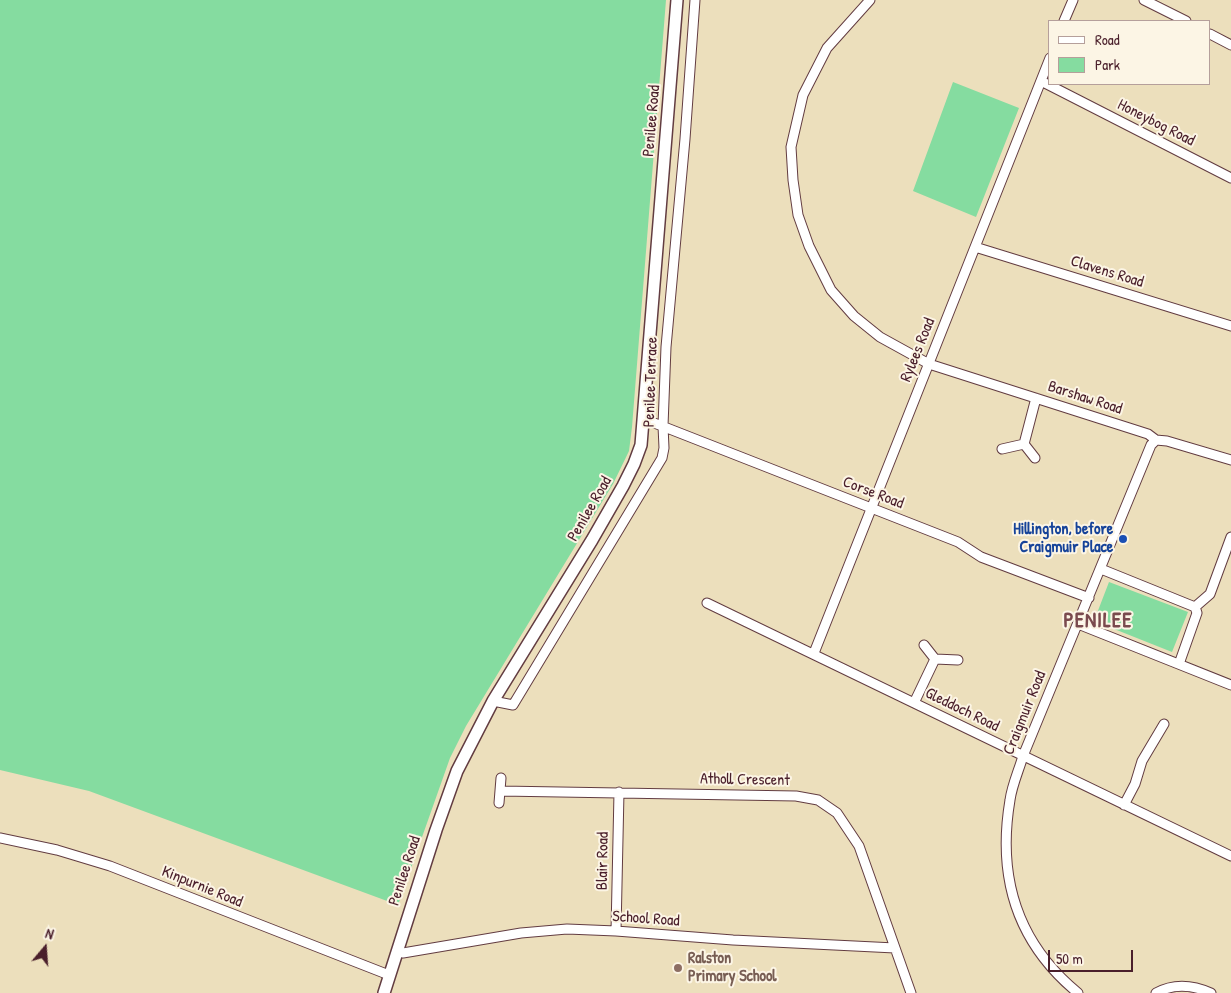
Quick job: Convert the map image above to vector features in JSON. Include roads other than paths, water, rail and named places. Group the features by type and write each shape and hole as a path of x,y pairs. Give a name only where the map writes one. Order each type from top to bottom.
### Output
{"street":[{"name":"Penilee Road","path":"384,993 436,830 457,771 493,701 623,486 641,445 677,0"},
{"name":"Penilee Terrace","path":"493,701 513,705 662,458 664,448 666,347 695,0"},
{"name":"Barshaw Road","path":"870,0 827,48 803,95 791,147 792,180 798,215 809,246 831,290 854,316 880,337 929,364 1148,434 1156,440 1167,441 1231,460"},
{"path":"1064,20 1073,0"},
{"path":"1144,0 1184,20"},
{"path":"1211,34 1231,44"},
{"name":"Rylees Road","path":"814,653 1048,63"},
{"name":"Honeybog Road","path":"1041,81 1048,85"},
{"name":"Honeybog Road","path":"1049,85 1231,178"},
{"name":"Clavens Road","path":"975,247 1231,326"},
{"path":"1024,444 1036,398"},
{"name":"Corse Road","path":"644,419 958,542 981,557 1088,598"},
{"name":"Craigmuir Road","path":"1078,993 1063,981 1036,948 1020,919 1011,892 1007,859 1010,798 1023,756 1151,445 1156,440"},
{"path":"1002,449 1024,444"},
{"path":"1024,444 1035,458"},
{"path":"1195,606 1210,594 1231,537"},
{"path":"1101,569 1195,606"},
{"name":"Gleddoch Road","path":"707,603 1230,855"},
{"path":"1179,664 1197,613 1195,606"},
{"path":"1078,624 1231,685"},
{"path":"924,645 935,659 958,660"},
{"path":"914,704 935,659"},
{"path":"1124,805 1135,784 1142,760 1164,724"},
{"path":"499,803 501,778"},
{"name":"Atholl Crescent","path":"501,791 796,796 818,800 837,813 859,846 911,993"},
{"name":"Blair Road","path":"616,931 619,792"},
{"name":"Kinpurnie Road","path":"0,838 57,850 110,866 389,976"},
{"name":"School Road","path":"397,951 403,953 521,933 567,929 895,948"},
{"path":"1156,993 1173,986 1191,987 1212,993"}],"place":[{"name":"Hillington, before Craigmuir Place","path":"1123,539"},
{"name":"Ralston Primary School","path":"678,968"}],"district":[{"name":"PENILEE","path":"1098,621"}]}
